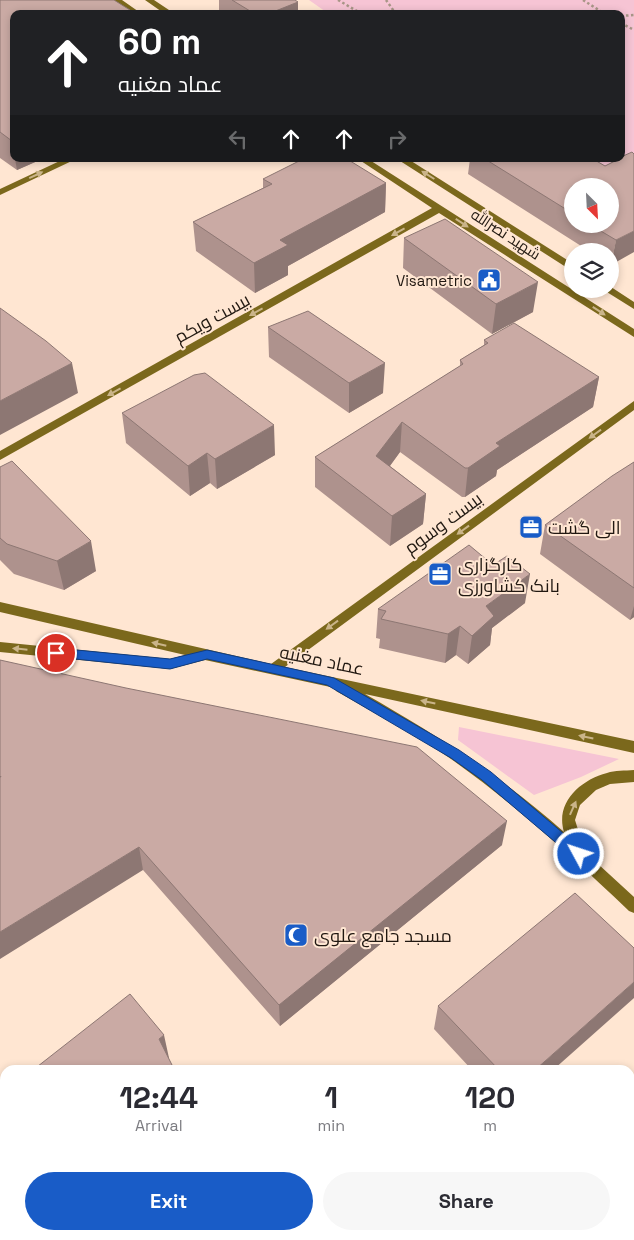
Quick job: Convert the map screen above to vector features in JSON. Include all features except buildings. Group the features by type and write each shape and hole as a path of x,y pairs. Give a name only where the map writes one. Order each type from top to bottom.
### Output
{"street":[{"path":"117,0 132,10"},
{"path":"150,0 165,10"},
{"path":"0,192 65,162"},
{"name":"شهید نصرالله","path":"367,162 634,334"},
{"name":"شهید نصرالله","path":"407,162 564,262"},
{"name":"بیست ویکم","path":"0,456 440,208"},
{"path":"619,297 634,306"},
{"name":"بیست وسوم","path":"273,669 634,405"},
{"path":"0,607 207,654"},
{"name":"عماد مغنیه","path":"0,647 170,664 207,654 634,747"},
{"path":"330,681 455,754 486,776 579,854 634,906"},
{"path":"579,854 568,819 572,805 585,790 603,780 634,776"}],"path":[{"path":"338,0 355,10"},
{"path":"583,0 599,10"},
{"path":"612,162 620,167"}],"shaded area":[{"path":"309,0 634,0 634,181 564,162 625,162 625,10 323,10"},
{"path":"459,727 619,759 581,777 534,795 458,740"}],"place":[{"name":"Visametric","path":"489,280"},
{"name":"الی گشت","path":"531,527"},
{"name":"کارگزاری بانک کشاورزی","path":"440,574"},
{"name":"مسجد جامع علوی","path":"296,935"}],"route":[{"path":"56,653 170,664 207,654 330,681 455,754 486,776 579,854"}]}
